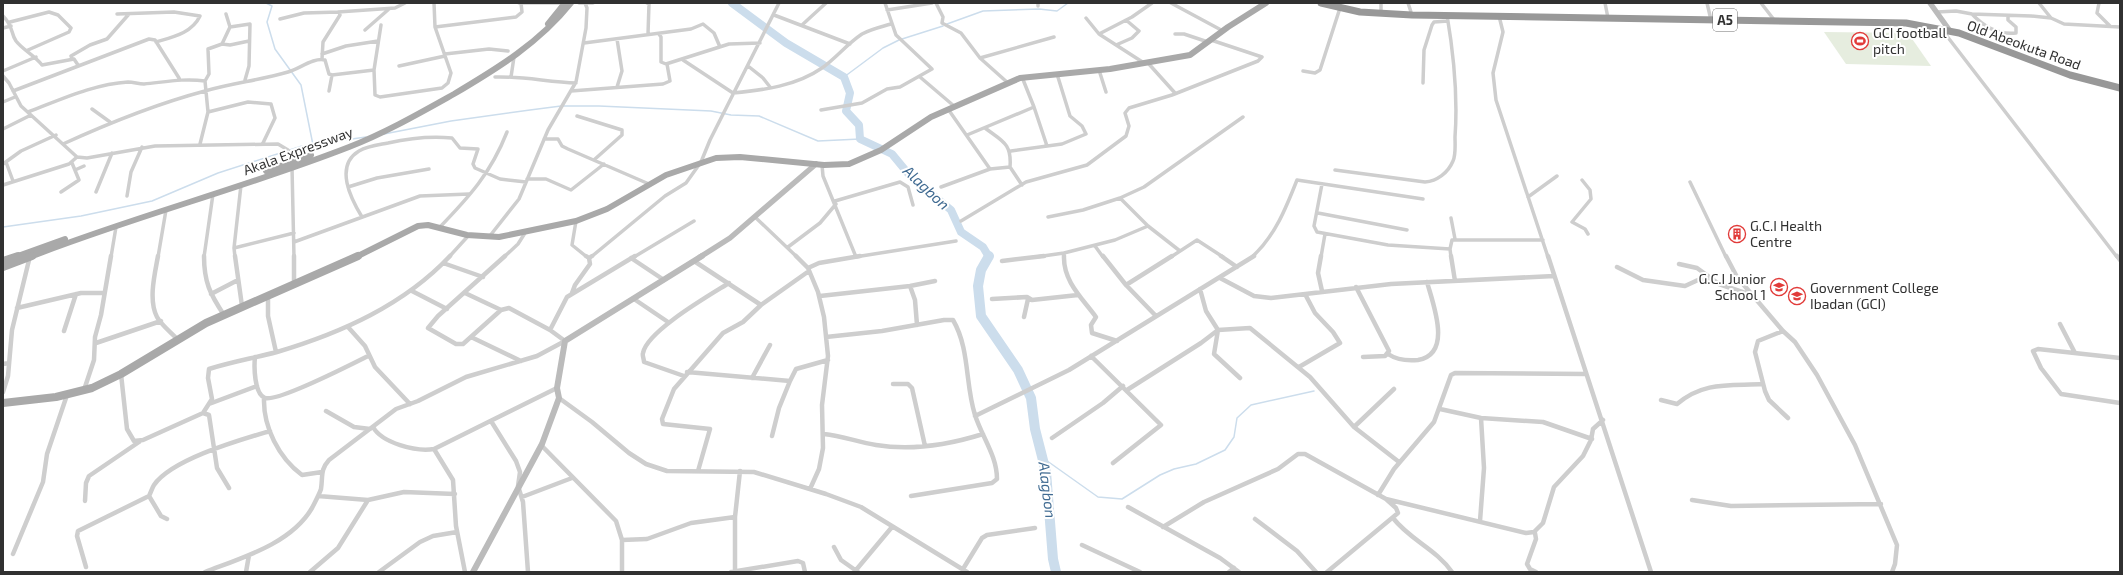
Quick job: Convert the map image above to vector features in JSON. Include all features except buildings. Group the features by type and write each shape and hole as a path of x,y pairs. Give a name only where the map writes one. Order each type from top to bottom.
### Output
{"highway":[{"name":"Old Abeokuta Road","path":"1320,3 1340,8 1381,14 1448,18 1499,16 1906,23 1950,31 2070,75 2120,88"}],"main road":[{"name":"Akala Expressway","path":"3,261 224,188 367,137 515,52 542,30 565,3"},
{"name":"Akala Expressway","path":"348,145 355,139 380,134 474,82 514,57 547,32 571,3"},
{"path":"3,403 67,395 84,390 122,374 178,340 224,315 294,285 412,228 423,225 469,235 489,236 525,232 576,221 607,209 649,184 701,162 729,157 818,165 849,164 884,148 916,126 951,107 1022,77 1147,64 1190,55 1266,3"},
{"path":"1254,12 1272,3"},
{"name":"Akala Expressway","path":"3,267 30,256 213,194 224,188 241,184 292,164"}],"street":[{"path":"280,19 304,13 390,8 400,6 405,3"},
{"path":"382,25 374,70 374,92 377,96 440,88 446,85 451,73 435,27 434,3"},
{"path":"435,27 516,18 522,12 520,3 565,3"},
{"path":"571,3 593,3"},
{"path":"489,236 509,209 518,201 544,139 576,83 584,43 587,8 585,3"},
{"path":"647,3 649,4 650,11 648,34"},
{"path":"589,258 665,196 686,183 701,162 779,3"},
{"path":"802,25 826,3"},
{"path":"821,110 862,104 887,89 900,87 920,77 929,72 932,67 898,38 891,24 885,3"},
{"path":"887,10 932,3"},
{"path":"936,3 942,17 942,23 961,33 980,58 1008,82"},
{"path":"1099,34 1126,20 1152,3"},
{"path":"1171,3 1224,31"},
{"path":"1381,3 1381,14"},
{"path":"1408,3 1412,15"},
{"path":"1605,3 1608,18"},
{"path":"1707,3 1711,20"},
{"path":"1761,3 1775,21"},
{"path":"1930,3 1950,31"},
{"path":"2039,3 2051,18"},
{"path":"2099,3 2100,5 2097,13 2110,26"},
{"path":"365,30 390,8"},
{"path":"1303,71 1315,74 1320,70 1340,8"},
{"path":"1937,12 1956,11 1972,14 2051,18 2064,24 2120,27"},
{"path":"3,28 10,24 49,12 58,15 71,28 69,32 28,50"},
{"path":"117,14 179,12 197,14 200,16 189,30 156,42"},
{"path":"332,75 329,74 326,62 322,56 323,42 340,15 338,12"},
{"path":"72,59 71,56 76,52 107,39 129,14"},
{"path":"226,14 230,28"},
{"path":"1972,14 1987,29 1998,32 2016,33 2016,27 2008,20 2008,16"},
{"path":"774,15 850,44"},
{"path":"3,16 10,24 16,41 36,57 43,66 72,59"},
{"path":"1499,16 1504,32 1493,73 1494,92 1586,374 1603,420 1651,572"},
{"path":"1086,18 1099,34 1147,64 1175,93"},
{"path":"1335,170 1425,182 1438,179 1453,161 1457,111 1454,63 1448,18 1434,22 1432,25 1424,50 1423,83"},
{"path":"1116,45 1132,38 1139,31 1126,20"},
{"path":"222,44 226,33 230,28 249,24 250,66 245,80"},
{"path":"584,43 691,29 703,24 714,33 720,47"},
{"path":"683,60 717,80 734,93 770,87 809,76 822,68 850,44 870,30 891,24"},
{"path":"1942,29 2120,260"},
{"path":"659,34 661,37 661,62 667,64 737,43 760,43"},
{"path":"961,221 1022,186 1087,165 1112,148 1126,136 1129,126 1125,113 1129,108 1175,93 1258,61 1262,57 1184,34 1175,34"},
{"path":"980,58 1054,37"},
{"path":"13,92 146,40 154,39 179,78"},
{"path":"617,39 622,71 617,87"},
{"path":"200,144 208,112 205,81 209,74 208,48 222,44 230,45 249,41"},
{"path":"63,144 110,122 245,80 297,69 346,46 378,41"},
{"path":"399,66 445,55 493,48 508,51"},
{"path":"3,71 36,57"},
{"path":"511,77 514,57"},
{"path":"72,59 78,66"},
{"path":"571,91 666,83 670,79 667,64"},
{"path":"748,66 763,78 770,87"},
{"path":"332,75 374,70"},
{"path":"1098,70 1106,92"},
{"path":"1011,151 1047,146 1083,137 1086,134 1085,130 1076,119 1070,116 1066,101 1059,87 1057,74"},
{"path":"329,91 332,75"},
{"path":"3,76 15,98 30,114 56,135 77,157 87,158 142,147 200,144 283,144 288,149 292,164 294,285"},
{"path":"495,77 526,77 546,82 576,83"},
{"path":"920,77 951,107 967,135 990,168"},
{"path":"1022,77 1047,146"},
{"path":"3,129 64,97 93,88 129,81 139,84 179,78 205,81"},
{"path":"3,102 15,98"},
{"path":"208,112 252,103 262,102 271,104 275,118 263,143"},
{"path":"967,135 1023,110 1034,107"},
{"path":"92,109 110,122"},
{"path":"577,116 622,130 622,135 594,159"},
{"path":"1048,217 1083,210 1120,198 1151,184 1243,117"},
{"path":"985,128 1005,143 1011,151 1010,167 1022,186"},
{"path":"439,228 486,173 498,155 508,132"},
{"path":"13,181 12,174 4,163 21,151 56,135"},
{"path":"362,218 350,197 348,186 349,163 355,154 373,146 414,138 452,138 460,148 478,149 473,167 486,173 500,179 546,179 571,190 604,164"},
{"path":"544,139 558,140 562,146 568,149 649,184"},
{"path":"127,196 131,172 142,147"},
{"path":"96,192 112,153"},
{"path":"3,185 72,163 77,157"},
{"path":"61,192 78,181 72,163"},
{"path":"204,572 249,555 274,543 288,533 303,519 318,496 322,472 329,460 396,409 410,404 466,377 537,356 565,341 730,238 756,218 818,165 836,203 856,257"},
{"path":"75,170 84,166"},
{"path":"941,187 990,168 1010,167"},
{"path":"348,186 377,178 429,169"},
{"path":"1528,197 1557,176"},
{"path":"1582,180 1590,190 1591,199 1590,203 1576,216 1572,222 1585,229 1588,234"},
{"path":"788,247 820,223 836,203 900,182 908,187 913,205"},
{"path":"976,416 1016,398 1069,370 1237,267 1264,246 1286,209 1295,190 1295,182 1322,184 1423,199"},
{"path":"1690,182 1722,250 1737,277 1783,331 1795,342 1817,375 1855,445 1881,504 1896,545 1895,564 1892,572"},
{"path":"241,184 234,248 242,306"},
{"path":"1322,184 1315,230 1325,234 1388,245 1450,249"},
{"path":"213,194 204,248 207,283 211,294 224,315"},
{"path":"294,242 420,196 469,194"},
{"path":"1120,198 1148,226 1180,251"},
{"path":"166,210 158,248 153,300 157,317 178,340"},
{"path":"1318,213 1407,230"},
{"path":"756,218 766,231 788,247 808,269 820,296 826,321 828,360 822,406 824,434 819,474 810,489"},
{"path":"1451,218 1456,239"},
{"path":"576,221 572,245 589,258"},
{"path":"550,330 567,297 572,292 694,221"},
{"path":"1002,261 1064,253 1095,246 1115,240 1148,226"},
{"path":"84,390 94,360 96,343 95,337 116,227"},
{"path":"234,248 294,232"},
{"path":"525,232 518,244 431,322 428,328 459,345 472,337 501,310 506,308 514,309 550,330 565,341"},
{"path":"1322,291 1318,273 1325,234"},
{"path":"85,500 86,483 89,476 139,441 203,413 209,405 212,395 208,378 209,369 231,362 276,352 348,327 412,291 432,275 469,235"},
{"path":"1455,281 1450,242 1456,239 1543,240"},
{"path":"698,471 710,429 702,427 669,425 662,422 667,403 674,389 723,333 743,322 761,305 808,269 819,263 956,241"},
{"path":"1126,285 1190,244 1201,241 1237,267"},
{"path":"1095,246 1126,285 1156,316"},
{"path":"1064,253 1063,264 1070,285 1096,317 1091,325 1092,333 1117,341"},
{"path":"3,392 8,376 12,330 30,256"},
{"path":"572,292 575,285 588,268 589,258"},
{"path":"631,258 664,280"},
{"path":"694,261 761,305"},
{"path":"443,263 482,277"},
{"path":"1678,264 1697,268 1712,280 1752,295"},
{"path":"1616,267 1643,280 1685,286 1698,280 1712,280"},
{"path":"1220,278 1254,296 1271,298 1356,287 1554,276"},
{"path":"211,294 238,280"},
{"path":"820,296 879,288 910,286 935,281"},
{"path":"1363,357 1385,356 1388,354 1400,360 1420,361 1434,351 1440,334 1427,282"},
{"path":"729,284 668,322 642,350 641,359 648,365 686,374 790,381"},
{"path":"910,286 915,300 917,325"},
{"path":"1356,287 1386,342 1389,351 1388,354"},
{"path":"1200,290 1206,311 1218,330 1213,351 1214,354 1240,378"},
{"path":"412,291 447,309"},
{"path":"17,308 76,294 104,293"},
{"path":"465,293 501,310"},
{"path":"64,331 76,294"},
{"path":"1299,367 1340,343 1333,332 1315,313 1305,294"},
{"path":"992,299 1023,297 1028,299 1078,295"},
{"path":"268,296 268,316 276,352"},
{"path":"634,299 668,322"},
{"path":"1024,317 1028,299"},
{"path":"826,337 944,320 953,320 956,324 965,352 976,416 998,474 997,478 992,483 911,496"},
{"path":"96,343 162,321"},
{"path":"2060,324 2075,353"},
{"path":"348,327 365,346 368,356 375,367 410,404"},
{"path":"1127,390 1201,343 1218,330 1250,328 1299,367 1354,427 1399,462"},
{"path":"1783,331 1758,341 1755,352 1763,384 1769,400 1788,418"},
{"path":"472,337 521,361"},
{"path":"565,341 557,388 559,398 598,426 628,454 655,468 667,471 754,472 810,489 860,507 965,571 982,538 987,535 1035,528"},
{"path":"752,378 770,345"},
{"path":"2120,358 2038,349 2033,351 2041,368 2061,394 2120,403"},
{"path":"264,398 274,398 292,391 368,356"},
{"path":"1091,356 1161,425 1113,463"},
{"path":"254,357 257,386 264,398 264,414 280,452 299,473 307,476 322,472"},
{"path":"772,436 779,408 796,369 828,360"},
{"path":"3,364 9,363"},
{"path":"1378,495 1399,462 1430,428 1440,409 1451,375 1455,373 1586,374"},
{"path":"122,374 128,433 131,439 139,441"},
{"path":"893,384 908,384 912,388 925,446"},
{"path":"1661,400 1677,404 1689,394 1706,387 1763,384"},
{"path":"209,405 257,386"},
{"path":"1052,438 1103,403 1123,386"},
{"path":"326,411 354,427 372,428 377,434 412,449 428,451 557,388"},
{"path":"1354,427 1394,389"},
{"path":"13,554 43,482 47,454 67,395"},
{"path":"473,572 518,486 541,446 554,406 559,398"},
{"path":"1440,409 1482,418 1543,422 1592,439"},
{"path":"203,413 209,415 217,468 229,488"},
{"path":"1480,521 1484,468 1482,418"},
{"path":"1163,527 1204,502 1278,469 1298,454 1306,454 1386,499 1526,532 1535,532 1542,527 1555,485 1585,454 1592,439 1592,429 1603,420"},
{"path":"491,421 516,461 520,472 518,486 522,497 528,572"},
{"path":"86,567 77,536 78,531 149,496 154,484 188,461 213,449 270,430"},
{"path":"824,434 835,435 893,448 925,446 982,434"},
{"path":"541,446 612,516 620,528 622,540 622,572"},
{"path":"434,449 449,471 455,494 457,532 465,572"},
{"path":"740,471 734,518 733,572 798,561 803,563 804,572"},
{"path":"522,497 572,478"},
{"path":"318,496 368,500 404,492 455,494"},
{"path":"149,496 161,516 167,519"},
{"path":"1327,572 1398,513 1396,508 1386,499"},
{"path":"310,572 331,557 347,538 368,500"},
{"path":"1692,500 1732,506 1881,504"},
{"path":"1128,507 1220,558 1239,572"},
{"path":"622,540 632,542 650,539 686,525 734,518"},
{"path":"1393,518 1408,534 1432,548 1442,557 1452,572"},
{"path":"1255,520 1292,547 1316,572"},
{"path":"834,547 841,560 849,567 857,571 892,527"},
{"path":"379,572 420,542 433,536 457,532"},
{"path":"1535,532 1536,539 1527,564 1530,569 1536,572"},
{"path":"1082,545 1140,572"},
{"path":"246,572 249,555"},
{"path":"1229,572 1234,568"}],"shaded area":[{"name":"GCI football pitch","path":"1824,32 1908,33 1931,66 1846,64"}],"waterway":[{"path":"266,3 272,6 267,22 275,49 301,85 313,144"},
{"name":"Alagbon","path":"732,3 786,43 844,77 850,93 846,111 859,125 860,139 892,154 911,177 951,210 961,232 983,247 989,257"},
{"path":"947,24 983,11 1039,9 1057,11 1068,3"},
{"path":"1105,3 1113,3"},
{"path":"902,39 943,26"},
{"path":"844,77 883,48 899,40"},
{"path":"384,134 451,121 530,110 561,106 599,106 711,111 731,115 759,116 818,141 860,139"},
{"path":"313,144 366,137"},
{"path":"3,227 81,216 152,201 218,173 302,146 313,144"},
{"name":"Alagbon","path":"989,257 981,270 978,286 981,316 1018,370 1031,398 1035,429 1046,472 1053,559 1056,572"},
{"path":"1043,458 1098,497 1122,499 1160,475 1174,469 1196,464 1225,450 1234,437 1237,418 1251,405 1314,391"}],"place":[{"name":"GCI football pitch","path":"1860,41"},
{"name":"G.C.I Health Centre","path":"1737,234"},
{"name":"G.C.I Junior School 1","path":"1779,287"},
{"name":"Government College Ibadan (GCI)","path":"1797,296"}]}
